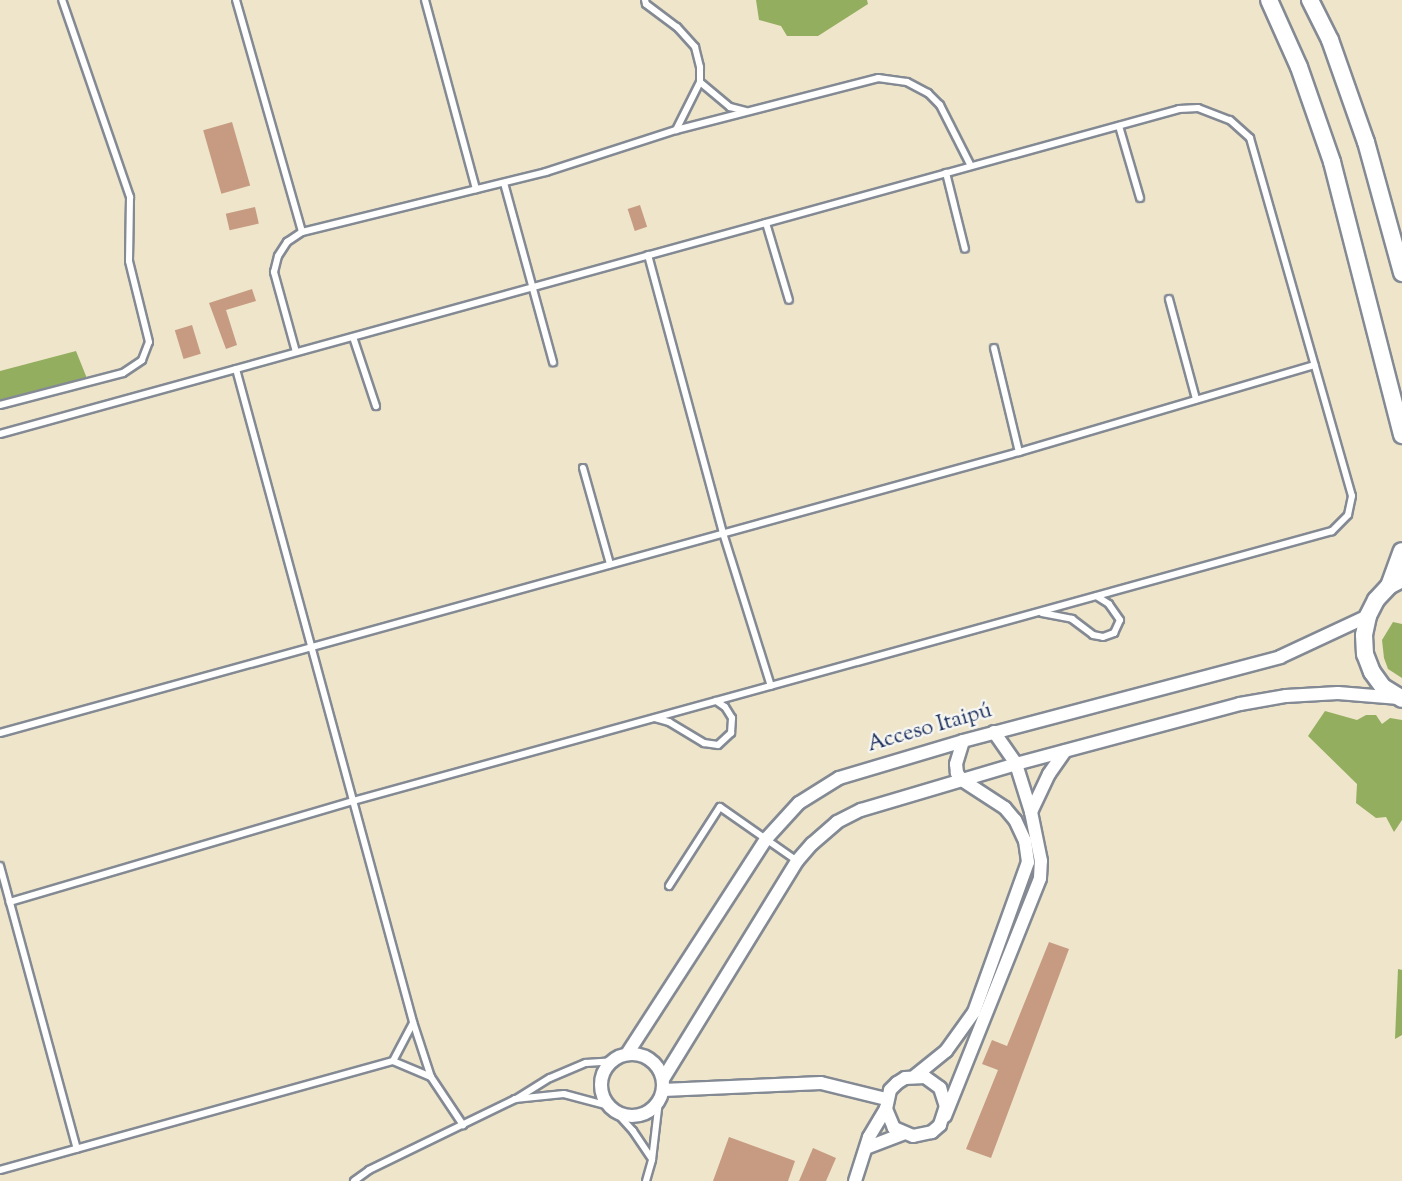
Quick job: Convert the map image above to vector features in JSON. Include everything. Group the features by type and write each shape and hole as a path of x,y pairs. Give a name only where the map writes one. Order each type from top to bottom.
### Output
{"street":[{"path":"1269,0 1299,67 1332,162 1402,435"},
{"path":"1310,0 1329,40 1366,142 1402,273"},
{"path":"1400,699 1383,687 1372,672 1365,654 1364,635 1368,616 1376,600 1396,582 1402,551"},
{"name":"Acceso Itaipú","path":"627,1054 767,838 799,803 839,778 994,732 1280,657 1368,616"},
{"path":"661,1090 657,1066 650,1059 638,1054 627,1054 612,1061 605,1070 601,1087 612,1109 627,1115 643,1114 661,1090 797,861 837,822 861,810 1016,764 1240,704 1286,696 1338,693 1400,699"},
{"path":"866,1148 903,1134 923,1136 932,1132 945,1116 1040,878 1041,861 1031,812 1016,764 994,732"},
{"path":"855,1181 872,1131 897,1083 915,1076 946,1051 974,1012 1028,862 1025,841 1015,820 1005,808 962,780 957,773 956,764 963,741"},
{"path":"1031,812 1049,774 1065,751"},
{"path":"915,1076 925,1077 940,1088 945,1096 945,1116"},
{"path":"661,1090 821,1083 838,1085 886,1104"},
{"path":"886,1104 888,1119 903,1134"}],"lane":[{"path":"0,405 123,373 142,360 149,342 129,261 130,197 62,0"},
{"path":"236,0 302,232"},
{"path":"425,0 476,189"},
{"path":"645,0 646,4 676,27 695,47 700,67 700,82 676,130"},
{"path":"296,352 274,272 278,256 287,242 302,232 546,172 676,130 878,78 907,82 928,93 939,105 972,166"},
{"path":"700,82 730,107 748,111"},
{"path":"0,434 1179,109 1198,108 1230,120 1250,138 1352,496 1351,507 1343,522 1332,531 353,801 10,902"},
{"path":"1119,126 1140,198"},
{"path":"946,173 965,249"},
{"path":"504,183 553,362"},
{"path":"766,223 789,300"},
{"path":"648,255 723,533 771,686"},
{"path":"1169,299 1196,399"},
{"path":"353,337 376,406"},
{"path":"994,348 1019,452"},
{"path":"0,733 311,645 1019,452 1314,365"},
{"path":"236,369 413,1022 431,1077 463,1125"},
{"path":"583,468 610,564"},
{"path":"1039,612 1072,619 1093,635 1103,637 1114,633 1120,620 1109,604 1096,596"},
{"path":"654,718 669,722 704,743 718,745 731,733 732,718 725,707 716,701"},
{"path":"669,886 720,807 797,861"},
{"path":"0,866 77,1149"},
{"path":"393,1061 413,1022"},
{"path":"0,1170 393,1061 431,1077"},
{"path":"354,1181 369,1170 515,1100 550,1078 586,1063 612,1061"},
{"path":"646,1181 652,1160 661,1090"},
{"path":"515,1100 564,1094 612,1109 633,1131 652,1160"}],"green space":[{"path":"756,0 867,0 868,4 818,36 787,36 781,26 759,20"},
{"path":"76,351 88,381 0,406 0,371"},
{"path":"1393,622 1402,624 1402,678 1388,669 1384,658 1382,640"},
{"path":"1325,711 1357,720 1366,715 1376,715 1382,724 1390,718 1402,720 1402,820 1394,832 1386,817 1376,818 1356,803 1357,784 1308,736"},
{"path":"1398,969 1402,970 1402,1035 1395,1039"}],"building":[{"path":"232,122 250,185 221,194 203,130"},
{"path":"640,205 647,227 635,231 628,209"},
{"path":"255,207 259,224 230,230 226,214"},
{"path":"252,289 256,301 226,310 237,345 226,349 209,303"},
{"path":"192,325 201,354 184,359 175,330"},
{"path":"1049,942 1069,949 991,1158 966,1149 998,1070 982,1064 992,1040 1007,1046"},
{"path":"729,1137 795,1161 788,1181 713,1181"},
{"path":"813,1148 836,1158 826,1181 799,1181"}]}
